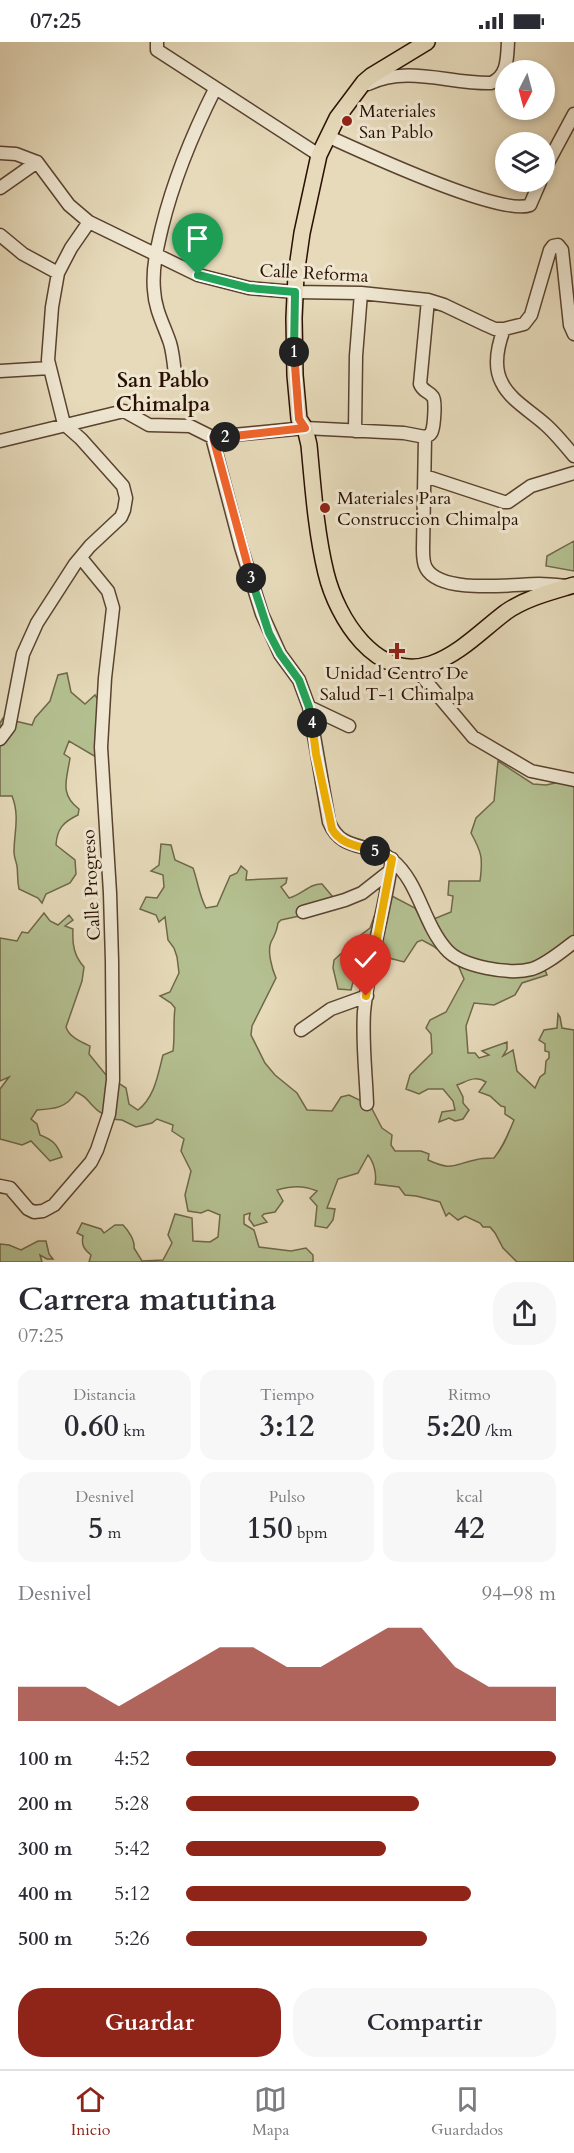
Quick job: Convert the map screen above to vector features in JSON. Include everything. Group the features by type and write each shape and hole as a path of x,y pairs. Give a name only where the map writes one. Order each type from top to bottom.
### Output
{"main road":[{"path":"427,42 371,76 337,118 319,155 302,233 295,292 296,389 299,419 305,428 326,572 337,603 360,640 377,656 393,665 415,668 431,664 450,655 519,605 572,585"}],"street":[{"path":"157,42 157,50 319,155"},
{"path":"359,88 381,78 402,75 492,83 503,75 508,42"},
{"path":"176,375 170,344 157,310 154,292 156,254 167,206 180,165 195,128 215,89"},
{"path":"555,149 574,114"},
{"path":"327,136 424,178 476,197 524,207 530,205 536,192"},
{"path":"0,153 16,154 37,162"},
{"path":"0,188 37,162"},
{"name":"Calle Reforma","path":"37,162 69,206 89,222 198,275 249,288 295,292 395,293 444,305 486,326 504,329"},
{"path":"0,739 9,727 21,660 37,623 81,558 121,517 124,510 126,493 123,486 81,439 64,424 50,368 49,329 58,273 71,248 89,222"},
{"path":"0,235 23,254 58,273"},
{"path":"574,334 570,325 562,250 558,245 553,246 535,305 527,321 524,324 504,329 498,345 498,370 502,383 512,396 548,426 574,456"},
{"path":"355,431 356,356 361,293"},
{"path":"0,441 124,411 149,425 190,426 213,437 305,428 429,435 433,429 434,401 433,396 422,390 420,384 428,300"},
{"path":"0,371 50,368"},
{"path":"425,436 423,561 431,573 451,582 472,586 572,585"},
{"path":"213,437 241,547 262,614 280,654 299,680 309,707 329,822 338,838 356,846 374,850 407,878 445,949 463,960 496,970 529,970 574,942"},
{"path":"425,476 508,502 531,486 574,473"},
{"name":"Calle Progreso","path":"0,1186 10,1188 28,1209 34,1212 43,1211 54,1205 91,1162 109,1114 113,1080 110,893 101,747 105,678 113,608 108,591 81,558"},
{"path":"415,668 473,737 531,771 574,780"},
{"path":"309,707 349,726"},
{"path":"303,912 345,900 362,892 391,865"},
{"path":"367,1104 363,1033 366,996 391,865"},
{"path":"301,1030 336,1006 366,996"}],"green space":[{"path":"574,541 574,571 546,566 547,556"},
{"path":"67,673 71,692 85,704 95,695 97,698 100,696 96,757 69,741 64,754 70,758 66,786 69,798 79,809 78,815 68,820 62,827 56,845 75,860 76,874 70,883 46,894 42,903 38,898 19,889 14,854 16,817 14,803 12,796 0,796 0,723 3,718 32,725 50,701 58,675"},
{"path":"498,761 533,784 546,785 574,779 574,947 543,965 547,975 522,983 515,995 494,1005 474,1003 466,1026 468,1053 475,1053 479,1058 489,1055 482,1051 507,1042 507,1049 503,1056 513,1050 517,1071 535,1088 540,1077 545,1073 546,1061 549,1058 549,1052 545,1051 545,1044 539,1040 544,1030 557,1028 558,1014 562,1028 574,1030 574,1262 517,1262 503,1248 490,1227 483,1227 480,1223 465,1216 458,1220 449,1213 446,1216 440,1202 405,1195 399,1187 375,1184 376,1177 368,1155 358,1173 338,1179 327,1208 335,1209 333,1220 327,1228 315,1226 317,1206 310,1198 317,1191 302,1187 277,1190 283,1201 275,1212 262,1216 267,1222 254,1226 249,1219 250,1213 244,1215 244,1224 254,1230 259,1247 291,1251 306,1248 313,1255 313,1262 89,1262 91,1255 84,1247 83,1236 77,1233 82,1223 101,1229 104,1233 115,1225 123,1225 131,1235 134,1248 142,1261 163,1260 172,1243 168,1235 175,1214 192,1218 193,1241 210,1242 218,1237 220,1215 208,1210 201,1213 188,1211 185,1195 191,1171 181,1151 184,1139 172,1131 173,1125 157,1119 152,1123 136,1127 122,1120 111,1119 76,1092 64,1104 37,1110 31,1119 37,1124 40,1135 54,1143 62,1157 50,1161 31,1141 22,1145 0,1139 0,1089 9,1077 0,1081 0,938 17,941 22,932 28,933 44,913 50,921 58,925 69,915 73,920 65,926 73,929 74,950 84,967 82,981 66,1027 79,1041 90,1046 89,1054 106,1075 126,1088 129,1104 138,1110 152,1092 163,1055 173,1051 174,1045 175,1008 160,996 170,992 179,973 177,957 168,940 165,917 159,922 156,915 140,909 146,897 157,898 164,887 163,875 151,871 159,865 161,844 171,845 175,860 193,868 206,908 217,906 230,876 237,873 241,866 247,871 246,880 287,878 286,883 281,887 289,898 314,885 322,884 337,902 304,915 281,920 271,942 270,955 276,978 252,1026 251,1035 265,1063 275,1075 297,1093 307,1110 332,1111 341,1097 349,1095 370,1105 382,1128 392,1135 391,1145 395,1151 421,1151 429,1154 428,1160 447,1166 494,1158 514,1120 505,1114 505,1107 490,1096 479,1092 486,1082 475,1079 457,1085 463,1097 463,1103 469,1110 463,1119 455,1121 449,1118 439,1122 442,1112 455,1110 453,1101 443,1089 428,1089 419,1094 406,1089 410,1075 432,1053 431,1034 426,1028 430,1020 446,1012 464,979 458,965 422,940 417,942 404,962 389,958 385,953 364,961 357,969 351,990 338,989 333,968 334,960 344,951 354,948 357,938 370,928 377,909 390,895 415,908 424,923 451,912 453,896 448,895 449,881 480,881 481,856 471,833 476,818 494,801"},
{"path":"38,1241 46,1241 49,1254 53,1259 40,1255 42,1262 0,1262 0,1244 21,1250"}],"place":[{"name":"Materiales San Pablo","path":"347,121"},
{"name":"Materiales Para Construccion Chimalpa","path":"325,508"},
{"name":"Unidad Centro De Salud T-1 Chimalpa","path":"397,651"}],"district":[{"name":"San Pablo Chimalpa","path":"163,392"}],"route":[{"path":"198,275 249,288 295,292 296,389 299,419 305,428 213,437 241,547 262,614 280,654 299,680 309,707 329,822 334,834 344,841 374,850 392,859 366,996"}]}
